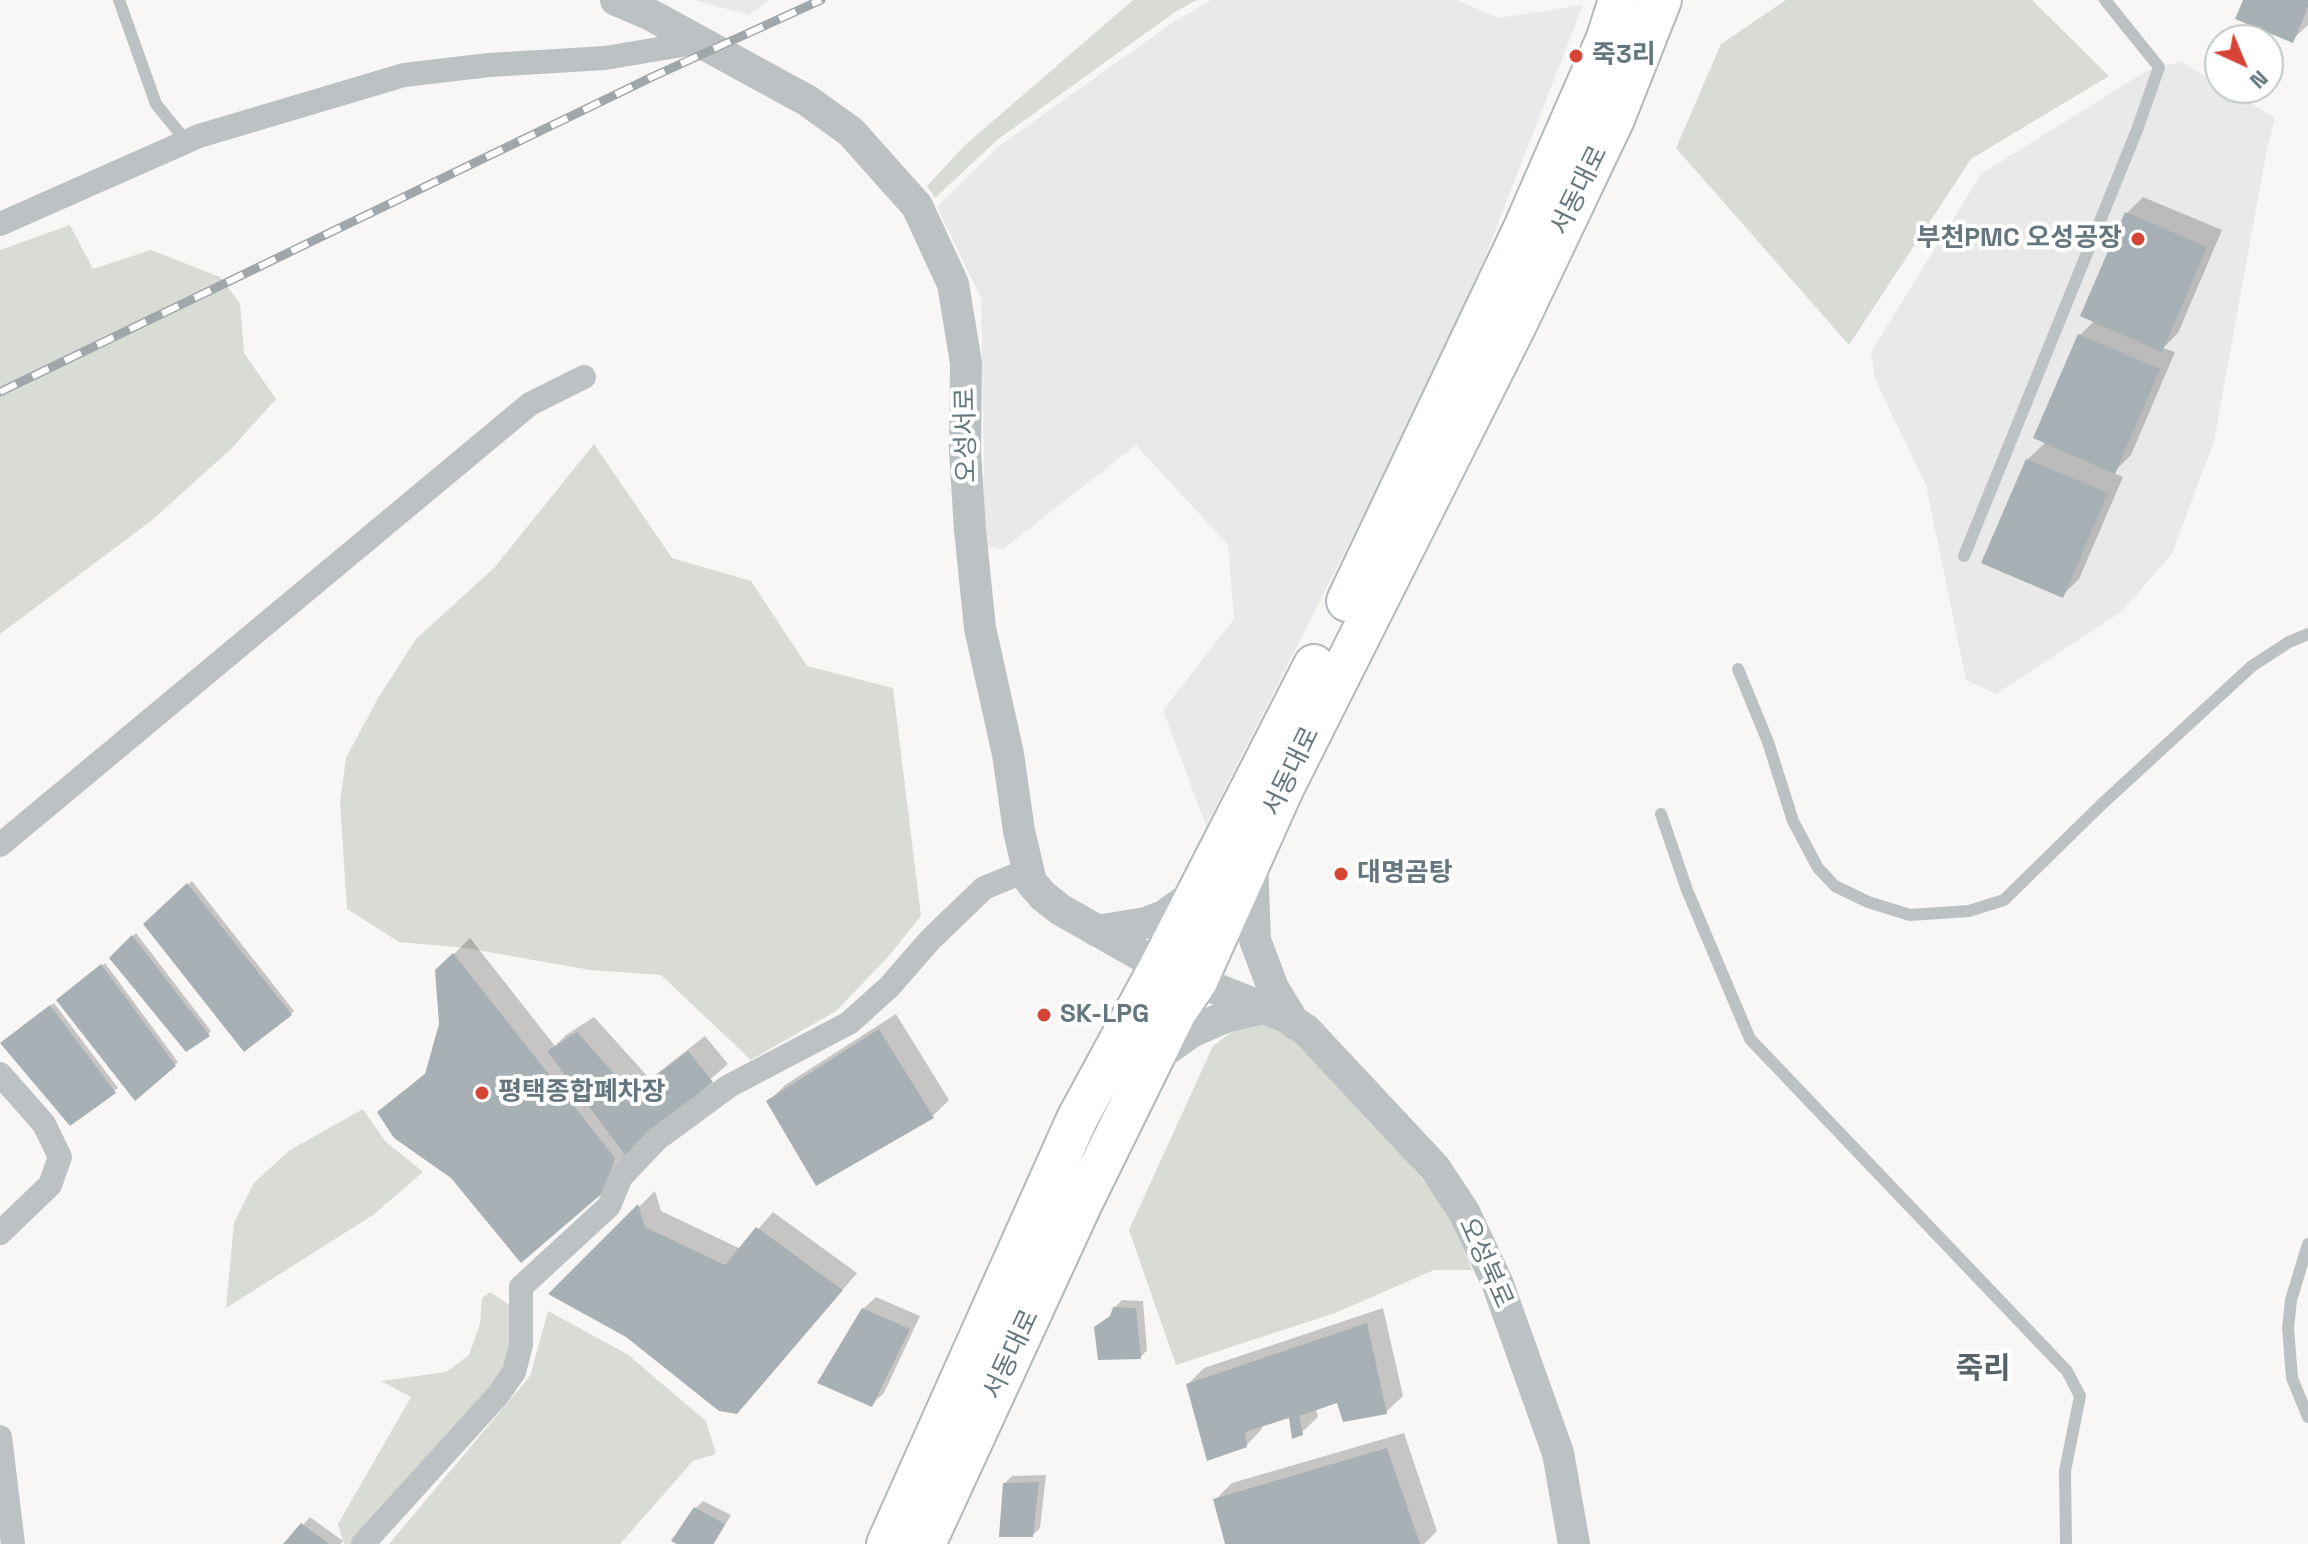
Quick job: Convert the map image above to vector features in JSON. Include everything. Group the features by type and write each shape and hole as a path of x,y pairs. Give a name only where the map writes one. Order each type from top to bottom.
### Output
{"main road":[{"name":"서동대로","path":"887,1544 1077,1119 1160,966 1334,628 1518,242 1607,38 1619,0"},
{"name":"서동대로","path":"925,1544 1082,1203 1176,1012 1197,981 1283,789 1576,201 1614,119 1661,0"}],"street":[{"name":"오성서로","path":"616,0 649,14 808,101 851,132 917,206 953,284 966,363 965,451 980,628 1008,754 1019,831 1031,882 1043,896 1160,966 1301,1027"},
{"path":"0,224 186,141 404,75 489,65 605,58 700,42"},
{"path":"0,845 530,404 584,377"},
{"path":"1252,857 1255,940 1273,988 1301,1027"},
{"path":"363,1544 498,1395 514,1372 521,1345 521,1287 609,1206 621,1177 657,1139 729,1086 849,1023 889,987 931,939 984,888 1028,870"},
{"path":"1097,931 1146,923 1164,916 1196,893"},
{"path":"1153,1059 1193,1031 1225,1017 1263,1008"},
{"name":"오성북로","path":"1301,1027 1435,1168 1464,1212 1497,1282 1558,1453 1574,1544"},
{"path":"0,1074 44,1124 60,1157 50,1185 0,1233"},
{"path":"0,1437 13,1544"}],"lane":[{"path":"119,0 156,104 186,141"},
{"path":"1964,556 2131,145 2159,67 2105,0"},
{"path":"1738,669 1768,742 1793,821 1818,868 1835,886 1868,902 1910,915 1969,911 2004,900 2102,804 2252,666 2289,642 2308,634"},
{"path":"1661,814 1687,890 1750,1039 2067,1371 2080,1396 2065,1471 2066,1544"},
{"path":"2308,1244 2291,1300 2288,1328 2292,1378 2308,1417"}],"shaded area":[{"path":"694,0 769,0 749,15"},
{"path":"1133,0 1197,0 1175,12 997,140 935,198 927,186 964,146"},
{"path":"1211,0 1457,0 1498,18 1583,5 1455,334 1206,826 1163,710 1234,619 1228,545 1136,445 1003,549 982,546 981,298 937,207 999,146 1172,23"},
{"path":"1786,0 2032,0 2109,76 1971,159 1849,345 1676,148 1721,44"},
{"path":"2181,62 2204,76 2204,104 2252,104 2275,118 2214,441 2172,554 2121,612 1996,694 1966,680 1926,485 1875,379 1871,352 1981,174 2148,70"},
{"path":"70,225 93,269 151,250 220,277 240,303 244,353 276,399 231,449 151,521 0,634 0,250"},
{"path":"594,444 672,558 751,581 807,666 893,688 921,916 888,957 836,1011 751,1060 661,975 590,970 466,948 399,942 347,909 340,803 346,758 378,698 416,639 494,568"},
{"path":"1263,1024 1293,1036 1410,1164 1448,1210 1472,1270 1434,1270 1335,1313 1176,1365 1129,1230 1213,1046 1238,1027"},
{"path":"363,1109 385,1141 423,1172 373,1215 226,1308 234,1223 254,1183 290,1150"},
{"path":"490,1292 511,1306 513,1339 496,1388 356,1544 344,1544 338,1524 411,1397 381,1381 446,1372 469,1355 480,1324 482,1298"},
{"path":"548,1311 627,1354 706,1421 716,1454 693,1461 620,1544 389,1544 530,1376"}],"building":[{"path":"2243,0 2308,0 2293,43 2284,39 2284,24 2247,24 2235,19"},
{"path":"2125,212 2207,247 2162,352 2080,316"},
{"path":"2078,334 2160,369 2115,474 2033,438"},
{"path":"2026,459 2108,493 2063,598 1981,563"},
{"path":"187,883 292,1015 244,1052 143,924"},
{"path":"132,935 210,1036 186,1052 109,958"},
{"name":"평택종합폐차장","path":"453,953 615,1158 605,1191 521,1263 451,1178 394,1138 377,1112 425,1074 439,1024 435,970"},
{"path":"101,964 176,1066 135,1101 56,1000"},
{"path":"50,1005 116,1093 70,1126 0,1043"},
{"path":"879,1029 934,1118 816,1186 766,1101"},
{"path":"577,1032 632,1094 688,1051 713,1082 625,1155 547,1051"},
{"path":"638,1204 645,1227 725,1265 756,1227 843,1290 737,1414 719,1411 626,1337 548,1294"},
{"path":"1113,1307 1136,1308 1141,1359 1098,1360 1094,1327 1110,1316"},
{"path":"862,1308 910,1329 872,1407 817,1383"},
{"path":"1367,1323 1387,1414 1343,1422 1337,1403 1299,1416 1303,1435 1292,1439 1289,1418 1245,1432 1247,1447 1207,1461 1186,1384"},
{"path":"1387,1448 1420,1544 1225,1544 1213,1499"},
{"path":"1039,1482 1033,1537 999,1537 1003,1483"},
{"path":"694,1507 725,1524 713,1544 677,1544 671,1541"},
{"path":"301,1523 329,1544 283,1544"}],"railway":[{"path":"0,392 652,77 821,0"}],"place":[{"name":"죽3리","path":"1576,56"},
{"name":"부천PMC 오성공장","path":"2138,239"},
{"name":"대명곰탕","path":"1341,874"},
{"name":"SK-LPG","path":"1044,1015"},
{"name":"평택종합폐차장","path":"482,1093"}],"district":[{"name":"죽리","path":"1983,1370"}]}
